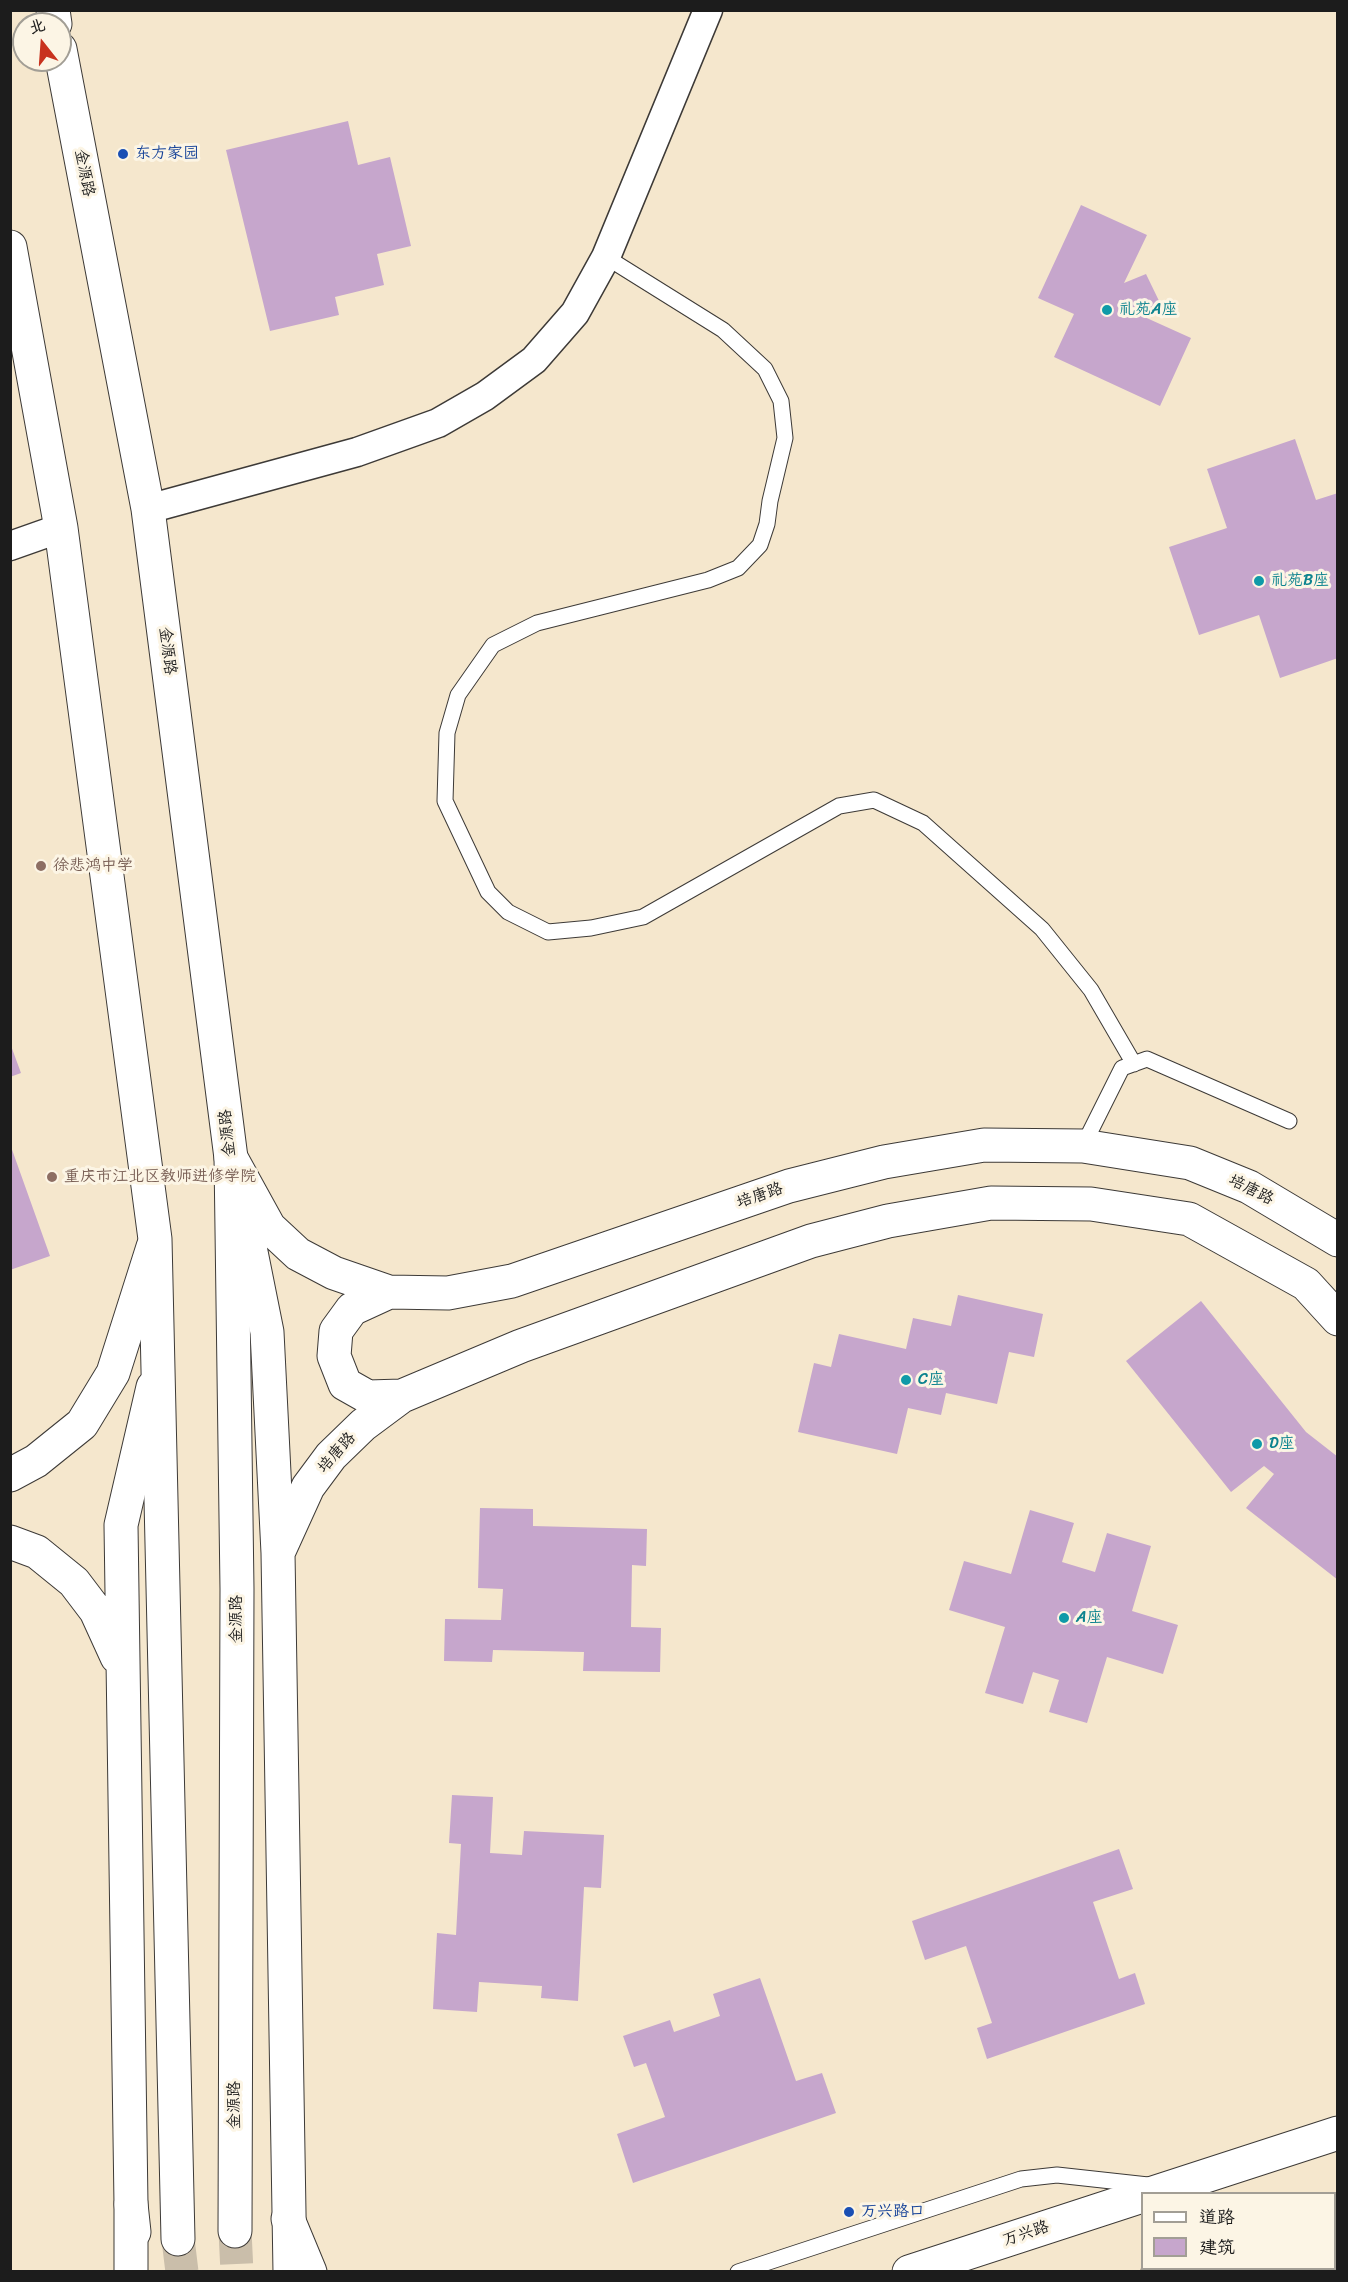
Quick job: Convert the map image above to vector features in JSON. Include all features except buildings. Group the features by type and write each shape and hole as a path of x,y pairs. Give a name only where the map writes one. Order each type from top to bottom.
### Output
{"street":[{"path":"148,509 357,452 447,418 486,396 534,360 575,313 606,257 708,10"},
{"name":"金源路","path":"64,72 148,509 231,1158 237,1589 235,2231"},
{"path":"10,248 61,528 155,1239 178,2239"},
{"path":"10,546 61,528"},
{"name":"培唐路","path":"231,1158 269,1227 298,1254 334,1273 389,1292 448,1293 512,1281 789,1186 884,1162 984,1145 1083,1146 1190,1163 1250,1187 1338,1240"},
{"path":"231,1158 267,1332 278,1553 290,2271"},
{"name":"培唐路","path":"278,1553 308,1487 331,1455 363,1425 402,1396 521,1346 811,1241 888,1221 991,1203 1091,1204 1189,1219 1306,1284 1338,1319"},
{"path":"10,1475 36,1461 82,1424 113,1373 155,1239"},
{"path":"389,1292 352,1309 336,1331 334,1356 345,1384 368,1397 402,1396"},
{"path":"131,2271 121,1525 158,1365"},
{"path":"10,1542 37,1552 74,1582 96,1611 123,1669"},
{"name":"万兴路","path":"1154,2192 1338,2133"},
{"name":"万兴路","path":"909,2271 1141,2196"},
{"path":"131,2204 138,2271"},
{"path":"131,2204 147,2271"},
{"path":"288,2219 310,2271"}],"lane":[{"path":"606,257 723,330 765,369 781,401 785,438 767,524 760,545 738,568 708,580 537,623 494,645 458,695 447,733 445,801 488,892 508,912 548,932 591,928 643,917 839,806 874,800 923,823 1042,929 1091,990 1134,1064"},
{"path":"1083,1146 1122,1068 1147,1059 1290,1120"},
{"path":"738,2271 1021,2179 1057,2175 1154,2192"}],"tunnel":[{"path":"235,2231 237,2272"},
{"path":"178,2239 182,2272"}],"place":[{"name":"东方家园","path":"123,154"},
{"name":"礼苑A座","path":"1107,310"},
{"name":"礼苑B座","path":"1259,581"},
{"name":"徐悲鸿中学","path":"41,866"},
{"name":"重庆市江北区教师进修学院","path":"52,1177"},
{"name":"C座","path":"906,1380"},
{"name":"D座","path":"1257,1444"},
{"name":"A座","path":"1064,1618"},
{"name":"万兴路口","path":"849,2212"}]}
